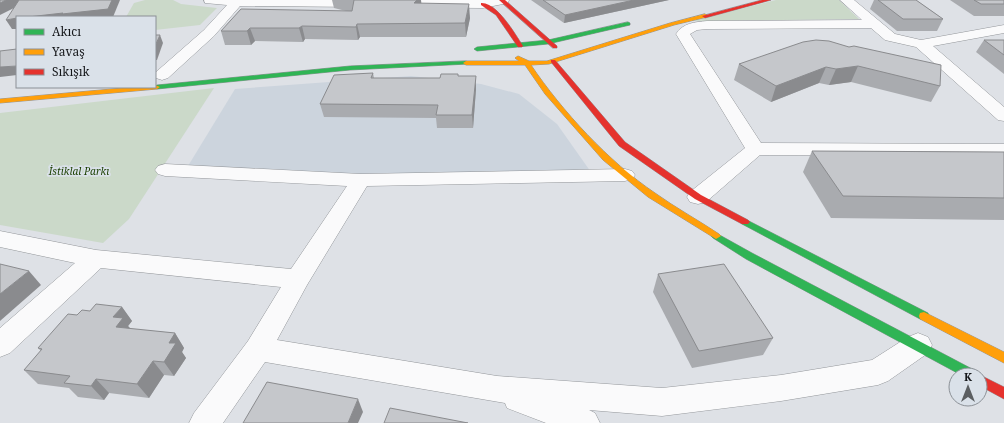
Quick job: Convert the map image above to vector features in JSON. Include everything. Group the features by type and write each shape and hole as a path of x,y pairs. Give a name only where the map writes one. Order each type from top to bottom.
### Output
{"main road":[{"path":"503,0 560,52 558,58 553,61"},
{"path":"676,14 730,0"},
{"path":"156,87 340,68 433,63 526,62 540,64 672,24 768,0"},
{"path":"483,4 498,14 520,46"},
{"path":"469,50 548,42 637,22"},
{"path":"538,33 548,36 568,37"},
{"path":"491,48 507,43 514,36"},
{"path":"520,46 515,53 516,56 526,62 543,87 606,158 651,196 749,256 958,367"},
{"path":"571,83 567,68 571,59 585,51"},
{"path":"553,61 622,144 698,197 1004,358"},
{"path":"490,63 508,65 523,71 543,87"},
{"path":"159,76 178,73"},
{"path":"0,101 142,88"},
{"path":"0,92 28,89"},
{"path":"988,384 1004,393"}],"street":[{"path":"210,0 236,2 442,2 483,4 503,0"},
{"path":"846,0 890,37 921,44 1004,29"},
{"path":"159,76 209,33 236,2"},
{"path":"755,149 683,34 686,29 707,25 873,24"},
{"path":"921,44 1004,116"},
{"path":"698,197 755,149 1004,150"},
{"path":"165,170 361,180 625,175"},
{"path":"205,423 258,350 298,279 361,180"},
{"path":"0,239 96,259 298,279"},
{"path":"0,345 96,259"},
{"path":"258,350 497,389 662,402 781,388 878,372 918,345"},
{"path":"497,389 584,423"}],"shaded area":[{"path":"411,76 481,84 519,94 557,124 593,175 308,176 188,166 235,89"}],"green space":[{"path":"145,0 173,0 181,4 217,8 200,25 156,30 156,16 127,16 134,3"},
{"path":"776,0 839,0 859,19 692,21"},
{"name":"İstiklal Parkı","path":"214,88 129,219 103,243 0,225 0,113"}],"building":[{"path":"19,0 112,0 108,9 37,16 16,16 16,18 6,20"},
{"path":"354,0 417,0 414,3 469,4 465,23 357,24 356,27 302,26 299,28 250,28 247,31 221,31 241,9 352,11"},
{"path":"543,0 634,0 565,15"},
{"path":"878,0 916,0 943,19 903,19"},
{"path":"974,0 1004,0 1004,4 981,4"},
{"path":"156,35 160,35 156,44"},
{"path":"816,40 829,41 849,47 854,46 941,65 940,86 858,66 836,69 826,67 776,86 739,64 803,42"},
{"path":"984,40 1004,40 1004,55"},
{"path":"16,49 16,66 0,67 0,51"},
{"path":"373,73 371,78 440,78 441,74 476,76 472,115 436,115 438,105 320,104 334,75"},
{"path":"812,151 1004,152 1004,198 843,196"},
{"path":"0,264 29,271 0,294"},
{"path":"724,264 773,338 699,351 658,274"},
{"path":"96,304 122,307 113,317 123,318 116,327 175,333 169,343 176,343 164,362 153,361 137,384 96,379 91,386 64,383 70,376 24,370 42,349 38,348 68,314 77,315 82,310 90,311"},
{"path":"267,382 358,399 348,423 243,423"},
{"path":"390,408 468,423 384,423"}],"traffic: fast":[{"path":"477,49 548,42 628,24"},
{"path":"157,87 388,65 466,63"},
{"path":"745,222 924,316"},
{"path":"716,236 749,256 957,367"}],"traffic: slow":[{"path":"466,63 547,63 672,24 705,16"},
{"path":"518,58 526,62 547,93 606,158 651,195 716,236"},
{"path":"0,101 146,88"},
{"path":"924,316 1004,358"}],"traffic: jam":[{"path":"502,0 555,47"},
{"path":"705,16 768,0"},
{"path":"483,4 498,14 520,46"},
{"path":"553,61 622,144 698,197 745,222"},
{"path":"988,384 1004,393"}]}
